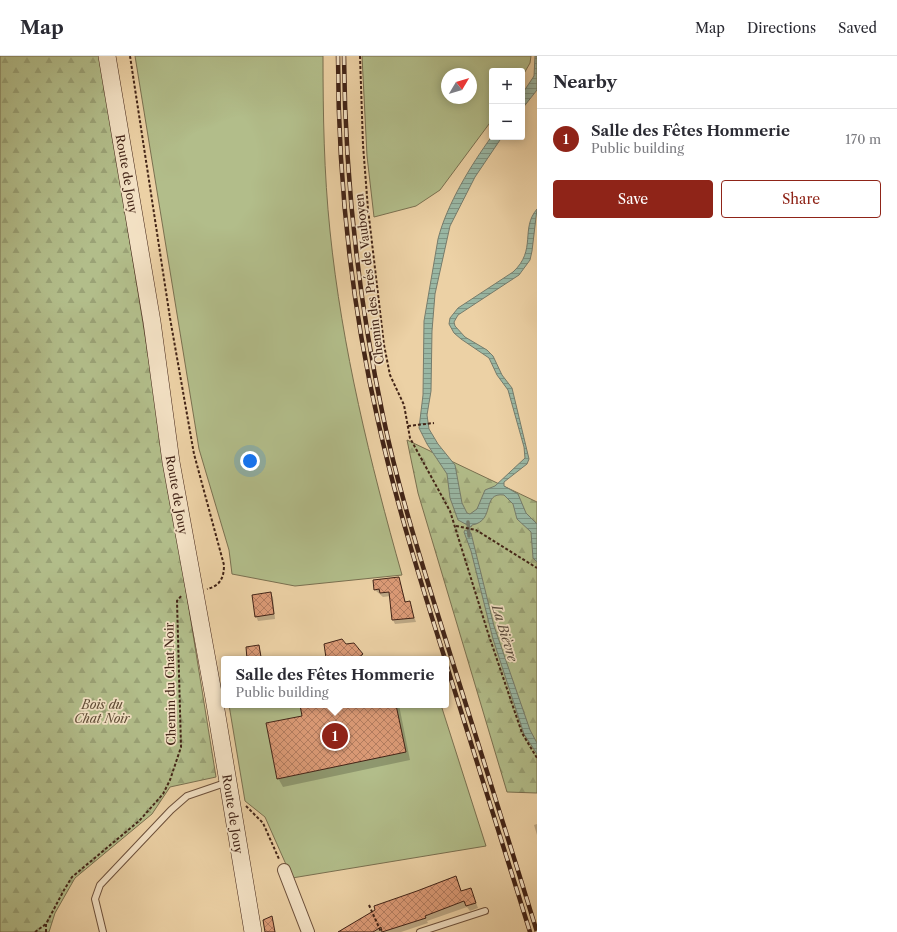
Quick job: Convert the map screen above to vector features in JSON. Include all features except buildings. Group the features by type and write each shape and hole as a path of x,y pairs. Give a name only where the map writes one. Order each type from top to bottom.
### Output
{"main road":[{"name":"Route de Jouy","path":"107,56 152,322 171,462 193,591 214,698 253,932"}],"street":[{"path":"284,870 308,932"}],"lane":[{"path":"103,932 95,899 100,885 171,810 187,796 228,782"},
{"path":"420,932 485,911"}],"path":[{"path":"130,56 170,318 194,454 224,565 223,578 218,584 210,588 193,591"},
{"name":"Chemin des Prés de Vauboyen","path":"360,56 363,145 368,209 384,346 390,376 404,405 410,438 450,511 456,526 488,633 522,733 537,758"},
{"path":"408,426 434,423"},
{"path":"456,526 476,530 537,568"},
{"name":"Chemin du Chat Noir","path":"46,932 46,924 72,877 139,821 163,794 170,780 181,747 177,602"},
{"path":"231,802 244,804 255,813 270,837 284,870"},
{"path":"368,905 381,932"},
{"path":"35,932 46,924"}],"green space":[{"name":"Bois du Chat Noir","path":"0,56 100,56 216,777 170,787 152,814 75,878 55,913 49,932 0,932"},
{"path":"135,56 323,56 326,187 335,275 358,404 402,575 295,586 232,574 229,550 199,449"},
{"path":"362,56 531,56 530,63 525,72 525,68 489,68 489,124 440,190 416,206 374,217 367,156"},
{"path":"407,440 537,502 537,793 507,792 418,493"},
{"path":"230,708 442,708 486,846 292,878 265,817 245,801"}],"shaded area":[{"path":"535,56 537,56 537,90 525,105 525,90 534,76"},
{"path":"489,140 500,140 475,177 450,226 435,294 432,331 431,391 427,415 429,429 438,444 455,465 462,503 467,513 470,514 477,509 485,490 495,486 525,458 524,447 508,390 497,375 489,358 461,339 454,333 449,324 450,318 458,308 513,272 520,264 527,248 529,224 537,209 530,260 519,275 458,315 454,322 455,326 465,337 487,350 493,356 502,375 512,388 529,459 527,464 504,482 504,486 518,494 526,513 537,524 537,562 533,558 531,532 517,519 513,504 504,495 497,495 493,498 484,518 471,527 458,520 450,498 447,474 427,444 419,428 423,395 424,321 438,239 447,212 460,185"},
{"path":"465,530 471,533 494,626 530,730 537,743 537,754 524,734 493,639 471,551 464,532"}],"waterway":[{"name":"La Bièvre","path":"468,522 469,536"}],"railway":[{"path":"338,56 340,148 348,240 360,331 378,421 393,481 444,656"},
{"path":"344,56 347,147 354,237 366,327 383,416 397,477 414,538 537,932"},
{"path":"449,673 530,932"}],"place":[{"name":"Salle des Fêtes Hommerie","path":"335,736"}]}
